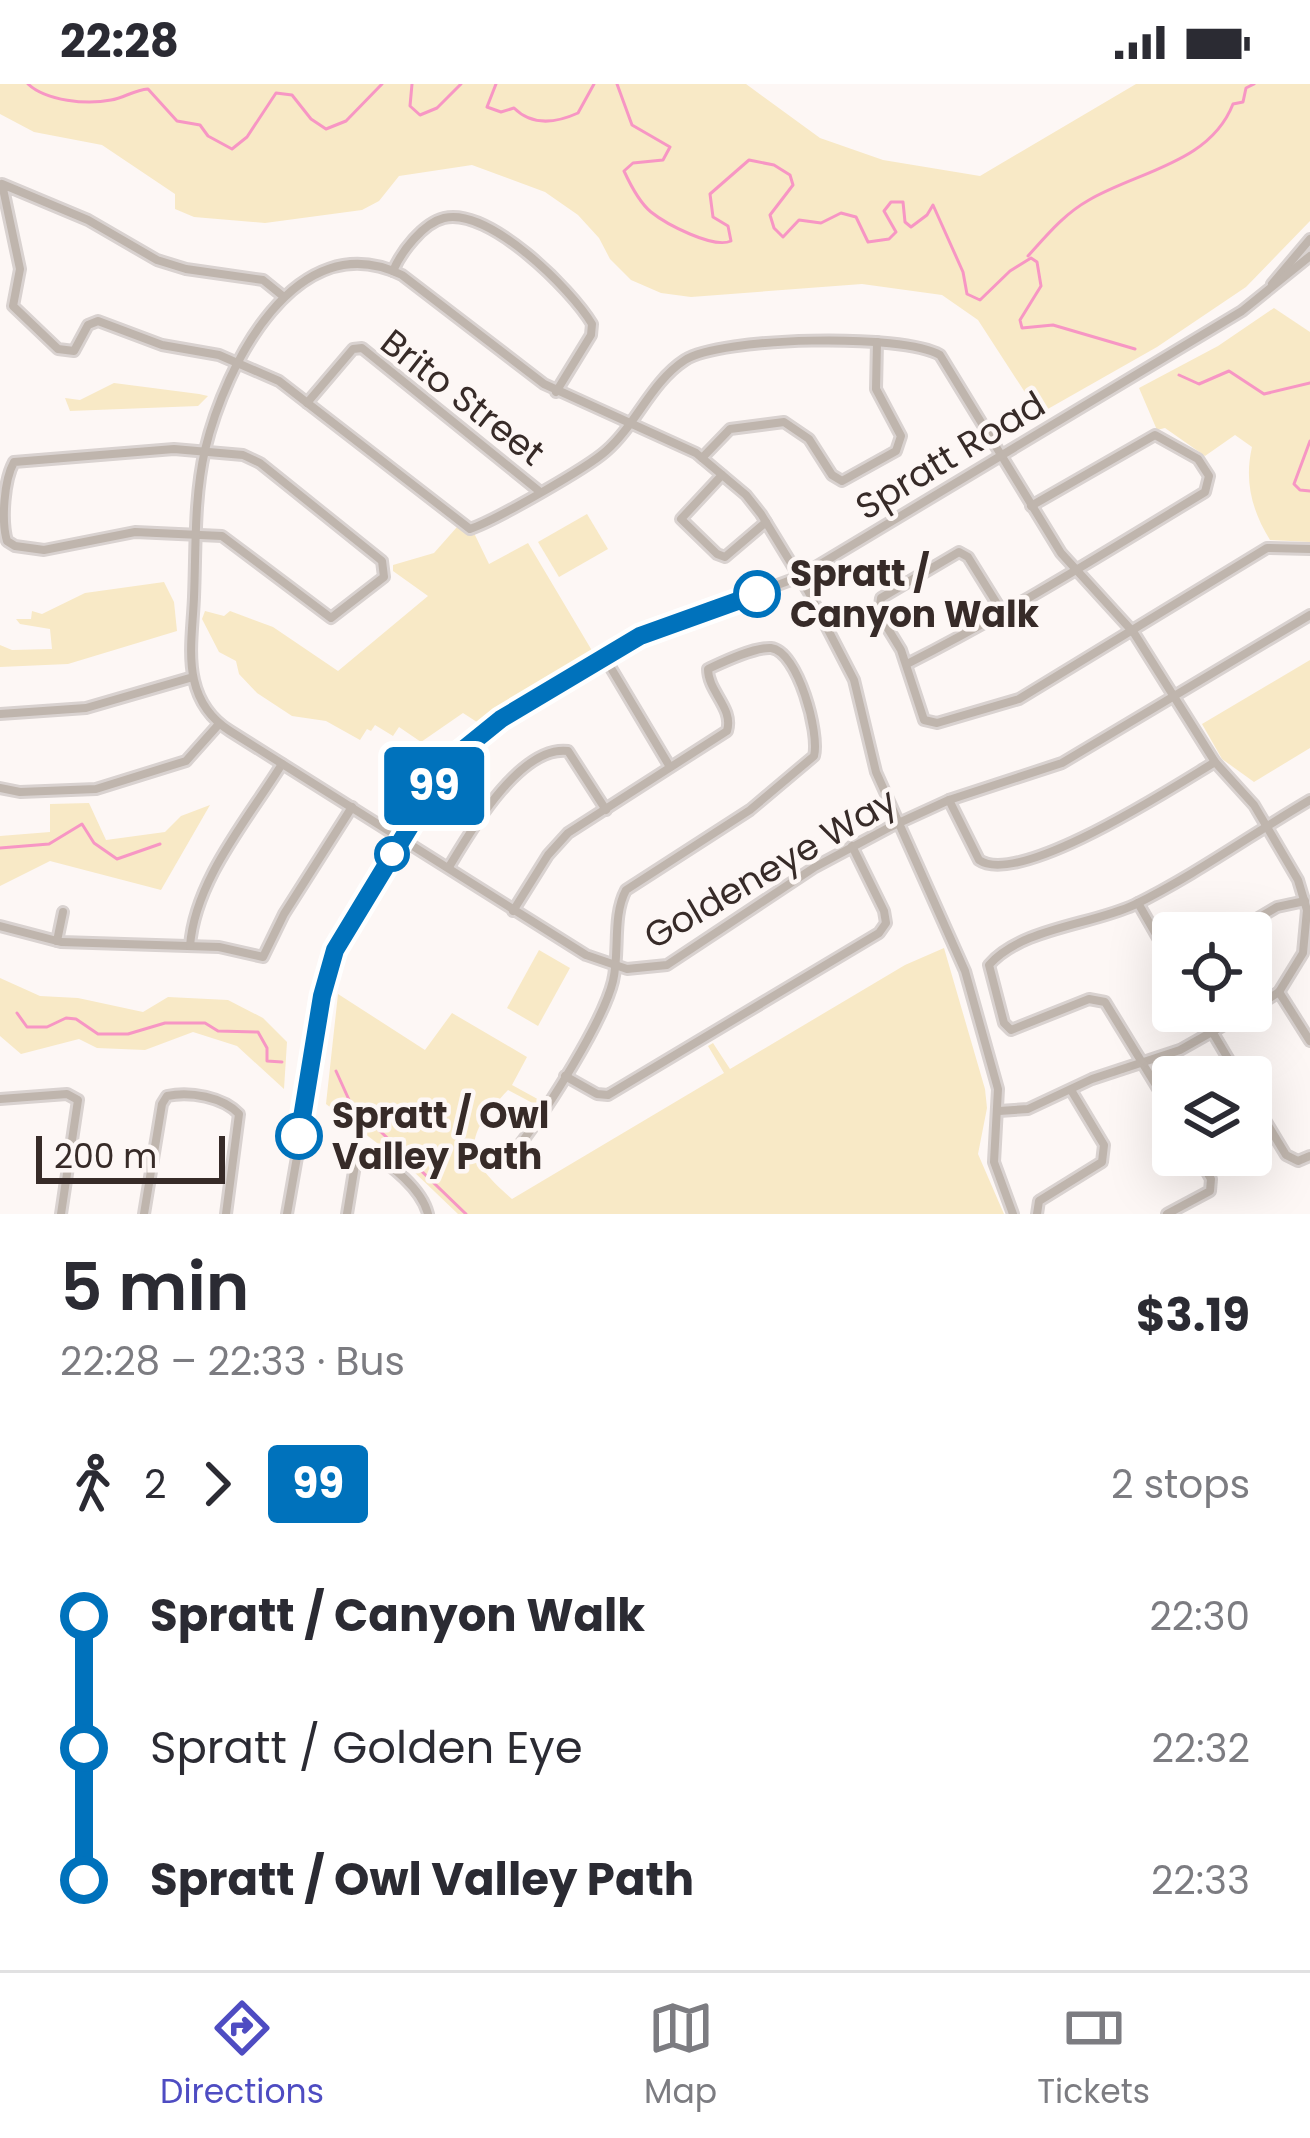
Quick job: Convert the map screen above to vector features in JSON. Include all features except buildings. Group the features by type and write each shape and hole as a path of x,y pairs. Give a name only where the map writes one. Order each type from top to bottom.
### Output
{"street":[{"path":"284,298 260,279 157,260 88,220 2,184 20,269 11,302 58,349 74,351 88,325 98,322 162,346 239,362 279,381 466,529 480,526 606,451 660,383 692,356 828,338 922,346 940,355 1031,506 1074,568 1132,630 1215,762 1245,793 1296,876 1305,901 1308,940 1299,962 1272,996"},
{"path":"393,271 422,232 443,218 469,220 529,253 592,324 591,335 556,392"},
{"name":"Spratt Road","path":"1269,289 1310,239"},
{"name":"Spratt Road","path":"286,1214 329,967 344,932 402,839 448,767 472,741 659,626 800,577 1242,311 1310,256"},
{"path":"0,788 20,793 96,789 186,761 218,724 204,706 193,677 196,534 205,451 239,362 284,298 310,276 357,262 393,271 556,392 702,458 750,499 766,523 854,680 876,772 965,970 998,1089 994,1162 1013,1214"},
{"path":"702,458 730,430 781,422 809,439 832,475 842,481 896,451 901,436 876,389 877,343"},
{"name":"Brito Street","path":"307,403 352,349 362,348 538,491"},
{"path":"907,664 1004,615 1074,568 1205,493 1210,481 1205,466 1159,435 1151,436 1031,506"},
{"path":"174,449 243,455 260,463 382,561 386,573 331,618 226,538 196,534 135,532 50,550 11,545 4,533 12,464 174,449"},
{"path":"722,476 681,519 725,557 766,523"},
{"path":"1004,615 968,557 959,552 883,596 879,614 907,664 921,716 928,722 1019,698 1267,548 1310,549"},
{"name":"Goldeneye Way","path":"218,724 586,955 640,970 667,965 814,866 852,846 949,800 1059,764 1310,616"},
{"path":"514,910 548,855 568,833 729,728 729,717 707,677 708,669 767,648 781,653 805,691 816,741 814,756 750,810 626,890 610,988 565,1076 521,1143"},
{"path":"605,658 670,767"},
{"path":"0,714 86,708 193,677"},
{"path":"448,868 498,793 557,750 566,749 572,755 606,810"},
{"path":"949,800 979,860 996,866 1096,835 1215,762"},
{"path":"190,946 193,924 212,878 282,764"},
{"path":"1152,1078 1109,1006 1096,998 1012,1030 1004,1023 988,972 992,960 1052,930 1138,903 1310,800"},
{"path":"0,926 57,941 219,947 260,958 352,808"},
{"path":"565,1076 608,1095 879,933 886,923 884,911 852,846"},
{"path":"1269,912 1305,901"},
{"path":"1138,903 1152,927"},
{"path":"57,941 62,912"},
{"path":"1279,992 1310,1041"},
{"path":"999,1112 1024,1111 1180,1050 1212,1032 1226,1056"},
{"path":"1037,1214 1043,1197 1106,1156 1071,1090"},
{"path":"144,1214 162,1104 176,1093 219,1100 239,1114 226,1214"},
{"path":"0,1099 67,1094 78,1100 61,1214"},
{"path":"1272,1132 1286,1155 1298,1160 1310,1156"},
{"path":"347,1214 355,1165 369,1154 388,1165 423,1199 428,1214"},
{"path":"1166,1214 1210,1191 1209,1176"}],"shaded area":[{"path":"0,84 746,84 820,138 883,160 980,176 1136,84 1310,84 1310,221 1246,287 1157,347 1039,414 978,320 942,295 862,284 691,297 661,293 631,280 578,215 545,192 472,165 399,176 379,201 362,210 265,223 194,217 175,209 175,194 102,145 34,132 0,114"},
{"path":"1274,308 1310,332 1310,542 1270,540 1251,495 1252,447 1235,435 1205,456 1165,428 1157,430 1139,388 1218,346"},
{"path":"114,383 208,396 198,406 70,411 65,398 80,400"},
{"path":"587,514 608,549 559,577 538,542"},
{"path":"457,527 474,533 489,564 528,543 594,654 480,724 463,713 421,742 399,727 393,736 375,725 360,740 326,721 292,716 257,693 239,674 236,661 219,652 202,619 205,611 224,616 230,611 273,627 338,671 428,596 393,571 393,565 434,553"},
{"path":"164,582 174,602 177,631 68,664 0,667 0,645 12,650 52,649 50,629 20,624 16,619 31,619 32,611 42,614 85,593"},
{"path":"1310,660 1310,748 1254,782 1222,759 1202,724"},
{"path":"89,803 106,840 165,832 181,816 210,805 161,890 50,861 0,886 0,836 50,832 50,804"},
{"path":"944,948 985,1089 987,1108 978,1154 1004,1214 458,1214 411,1169 326,1104 338,994 425,1050 452,1013 527,1057 512,1085 543,1102 540,1107 508,1090 476,1134 474,1146 484,1171 512,1199 724,1073 708,1046 713,1043 730,1069 905,965"},
{"path":"539,950 570,968 538,1026 507,1008"},
{"path":"0,978 40,996 78,998 143,1012 168,997 228,1000 263,1018 287,1042 284,1089 237,1046 193,1032 145,1050 97,1048 79,1039 21,1054 0,1036"}],"waterway":[{"path":"28,84 56,98 79,102 111,100 148,89 177,121 200,125 208,136 232,149 247,137 276,93 292,95 326,129 346,121 382,84"},
{"path":"412,84 410,106 420,115 437,108 461,84"},
{"path":"496,84 487,107 501,112 514,108 528,118 545,121 578,113 594,84"},
{"path":"617,84 632,125 670,147 663,160 633,163 624,171 647,208 678,229 713,242 731,241 728,226 713,217 710,194 749,160 774,165 790,175 793,185 770,215 783,237 799,220 821,223 841,213 856,217 868,242 889,239 896,232 884,211 891,202 903,202 905,222 911,227 933,205 963,272 967,294 980,300 1031,258 1037,262 1041,286 1020,320 1022,328 1053,325 1135,349"},
{"path":"1028,256 1080,206 1191,153 1222,124 1233,104 1243,102 1246,88 1254,84"},
{"path":"1179,375 1199,384 1229,371 1264,394 1310,383"},
{"path":"1310,441 1294,484 1310,491"},
{"path":"0,848 49,844 82,824 94,843 117,859 160,844"},
{"path":"17,1013 27,1027 47,1027 66,1018 98,1034 128,1034 165,1023 205,1023 218,1031 258,1032 267,1048 267,1061 282,1062"},
{"path":"336,1071 350,1102 466,1214"}],"bus line":[{"name":"99","path":"299,1136 322,996 335,950 459,753 501,719 640,636 757,594"}],"place":[{"name":"Spratt / Canyon Walk","path":"757,594"},
{"name":"Spratt / Owl Valley Path","path":"299,1136"}]}
